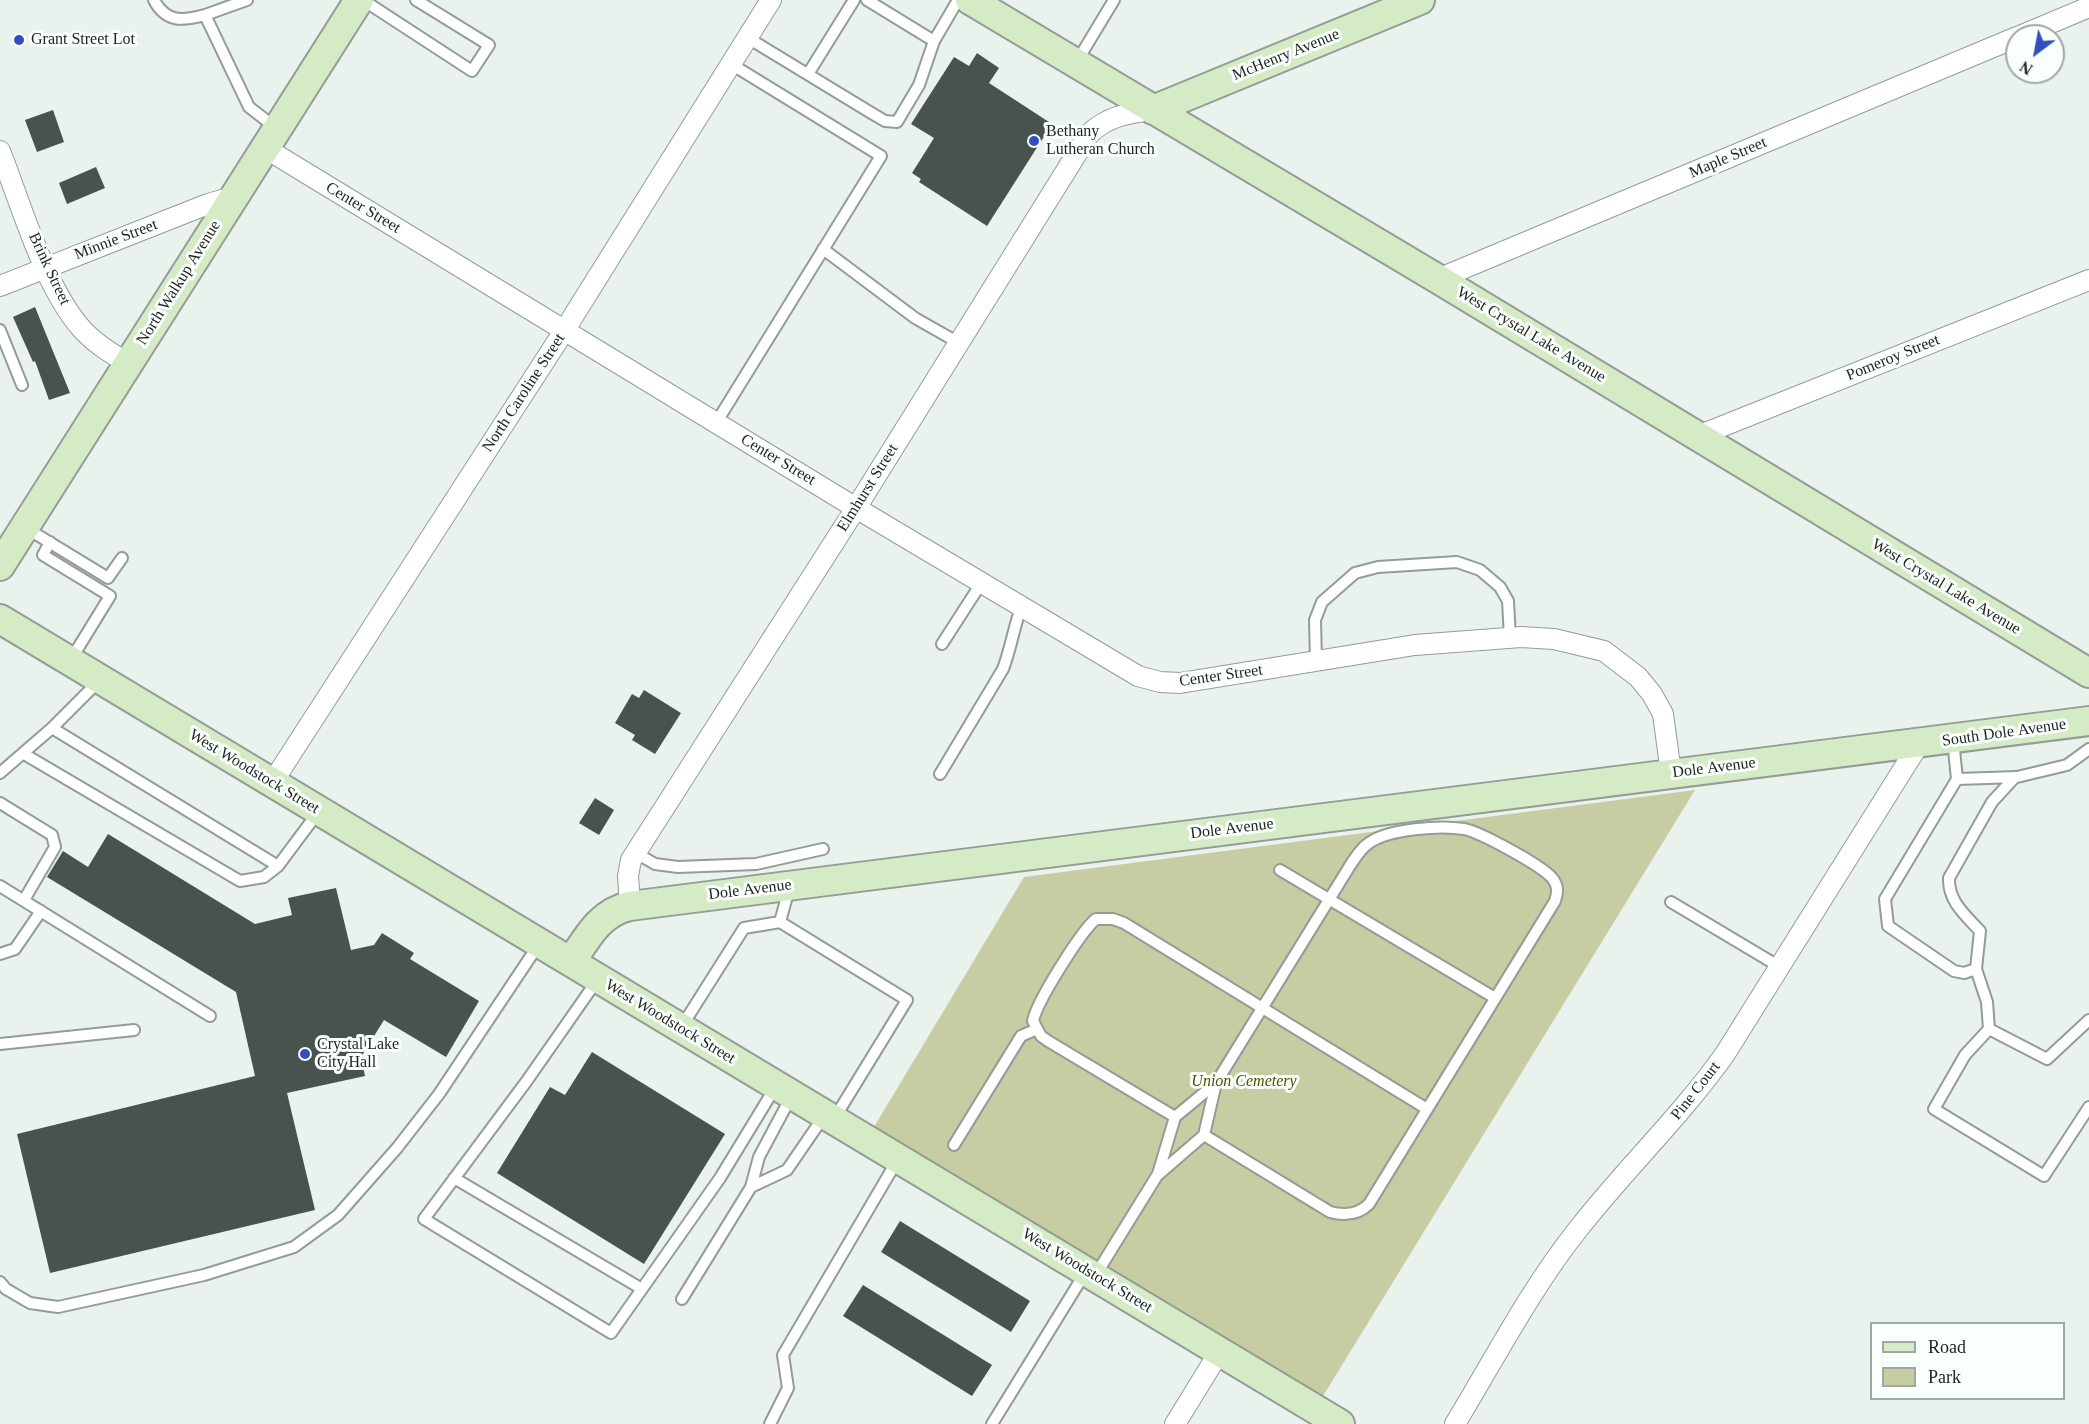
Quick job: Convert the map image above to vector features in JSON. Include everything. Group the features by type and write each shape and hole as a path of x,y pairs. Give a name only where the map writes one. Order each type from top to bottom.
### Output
{"street":[{"name":"North Caroline Street","path":"272,783 564,331 771,0"},
{"name":"West Crystal Lake Avenue","path":"970,0 1438,279 2089,673"},
{"name":"McHenry Avenue","path":"1153,110 1420,0"},
{"name":"North Walkup Avenue","path":"0,566 355,4"},
{"name":"Maple Street","path":"2049,24 2089,7"},
{"name":"Maple Street","path":"1438,279 2005,43"},
{"name":"Elmhurst Street","path":"630,906 628,876 636,853 856,508 1089,134 1103,121 1127,113 1153,110"},
{"name":"Center Street","path":"271,138 564,331 856,508 1098,650 1119,666 1160,682 1204,681 1415,645 1510,638 1554,639 1581,644 1604,651 1621,662 1652,694 1663,714 1671,773"},
{"name":"Brink Street","path":"0,152 46,267 69,312 100,347 128,363"},
{"name":"Minnie Street","path":"0,286 208,204 233,197"},
{"name":"Pomeroy Street","path":"1698,436 2089,280"},
{"name":"West Woodstock Street","path":"0,619 1340,1424"},
{"name":"South Dole Avenue","path":"1919,744 2089,722"},
{"name":"Dole Avenue","path":"571,962 604,916 614,909 630,906 1671,773 1919,744"},
{"name":"Pine Court","path":"1455,1424 1556,1259 1610,1190 1702,1087 1919,744"},
{"path":"1175,1424 1220,1351"}],"lane":[{"path":"154,0 168,18 184,19 247,0"},
{"path":"209,0 210,13 249,107 271,138"},
{"path":"355,4 472,71 489,45 416,0"},
{"path":"808,74 854,0"},
{"path":"867,0 934,41"},
{"path":"748,38 873,114 885,120 897,122 919,85 934,41 958,0"},
{"path":"1075,63 1114,0"},
{"path":"716,423 881,156 731,64"},
{"path":"823,249 915,318 959,343"},
{"path":"0,330 22,385"},
{"path":"25,527 108,578 122,558"},
{"path":"50,542 43,555 110,596 70,661"},
{"path":"1316,662 1315,620 1322,602 1355,573 1378,567 1457,562 1480,570 1500,587 1508,601 1510,638"},
{"path":"942,644 982,582"},
{"path":"940,774 1003,669 1022,605"},
{"path":"0,773 52,728 100,680"},
{"path":"52,728 278,866"},
{"path":"1953,740 1957,779 1885,899 1888,926 1954,971 1964,973 1976,969"},
{"path":"1957,779 2015,777 2067,765 2089,749"},
{"path":"24,754 240,881 264,877 278,866 319,811"},
{"path":"2015,777 1992,802 1949,878 1949,891 1960,909 1980,931 1976,969 1987,1002 1989,1029 1965,1055 1934,1109 2044,1176 2089,1107"},
{"path":"0,803 52,835 55,847 24,900"},
{"path":"1158,1174 1175,1117 1216,1083 1351,864 1369,843 1387,835 1416,830 1451,828 1475,833 1544,871 1556,884 1555,901 1369,1204 1363,1210 1348,1215 1330,1212 1204,1135"},
{"path":"636,853 655,864 678,867 756,864 823,849"},
{"path":"1280,870 1495,998"},
{"path":"780,922 789,885"},
{"path":"0,886 210,1016"},
{"path":"1671,902 1780,967"},
{"path":"0,954 15,949 41,911"},
{"path":"1175,1117 1048,1041 1036,1029 1033,1021 1039,1004 1084,931 1096,919 1104,918 1124,924 1427,1109"},
{"path":"681,1028 744,928 780,922 907,1000 829,1117 787,1170 751,1187"},
{"path":"0,1282 6,1289 30,1303 58,1307 204,1275 294,1247 338,1215 397,1148 439,1094 539,943"},
{"path":"598,978 526,1082 424,1219 611,1333 784,1090"},
{"path":"1989,1029 2047,1059 2089,1020"},
{"path":"954,1145 1021,1036 1036,1029"},
{"path":"0,1044 134,1030"},
{"path":"992,1424 1158,1174 1204,1135 1216,1083"},
{"path":"682,1299 751,1187 759,1157 784,1090"},
{"path":"770,1424 788,1388 783,1355 898,1158"},
{"path":"454,1178 642,1289"}],"green space":[{"name":"Union Cemetery","path":"1695,790 1320,1401 874,1127 1024,877"}],"building":[{"path":"977,53 999,68 989,83 1052,124 987,226 919,182 921,179 912,173 934,138 911,124 954,57 969,66"},
{"path":"53,110 64,142 37,152 25,120"},
{"path":"96,167 105,188 67,204 59,183"},
{"path":"35,307 70,393 49,400 35,361 33,362 13,317"},
{"path":"644,690 681,713 655,754 632,740 635,735 615,723 632,694 639,698"},
{"path":"595,798 614,810 599,835 579,823"},
{"name":"Crystal Lake City Hall","path":"108,834 255,924 292,915 288,898 336,888 351,950 374,945 382,933 414,953 410,959 479,1001 446,1057 384,1020 361,1057 365,1076 287,1093 315,1210 50,1273 17,1134 255,1076 236,992 47,877 63,851 88,867"},
{"path":"592,1052 725,1134 644,1264 497,1173 550,1087 565,1095"},
{"path":"900,1221 1030,1301 1011,1332 881,1252"},
{"path":"863,1285 992,1365 972,1396 843,1316"}],"place":[{"name":"Grant Street Lot","path":"19,40"},
{"name":"Bethany Lutheran Church","path":"1034,141"},
{"name":"Crystal Lake City Hall","path":"305,1054"}]}
